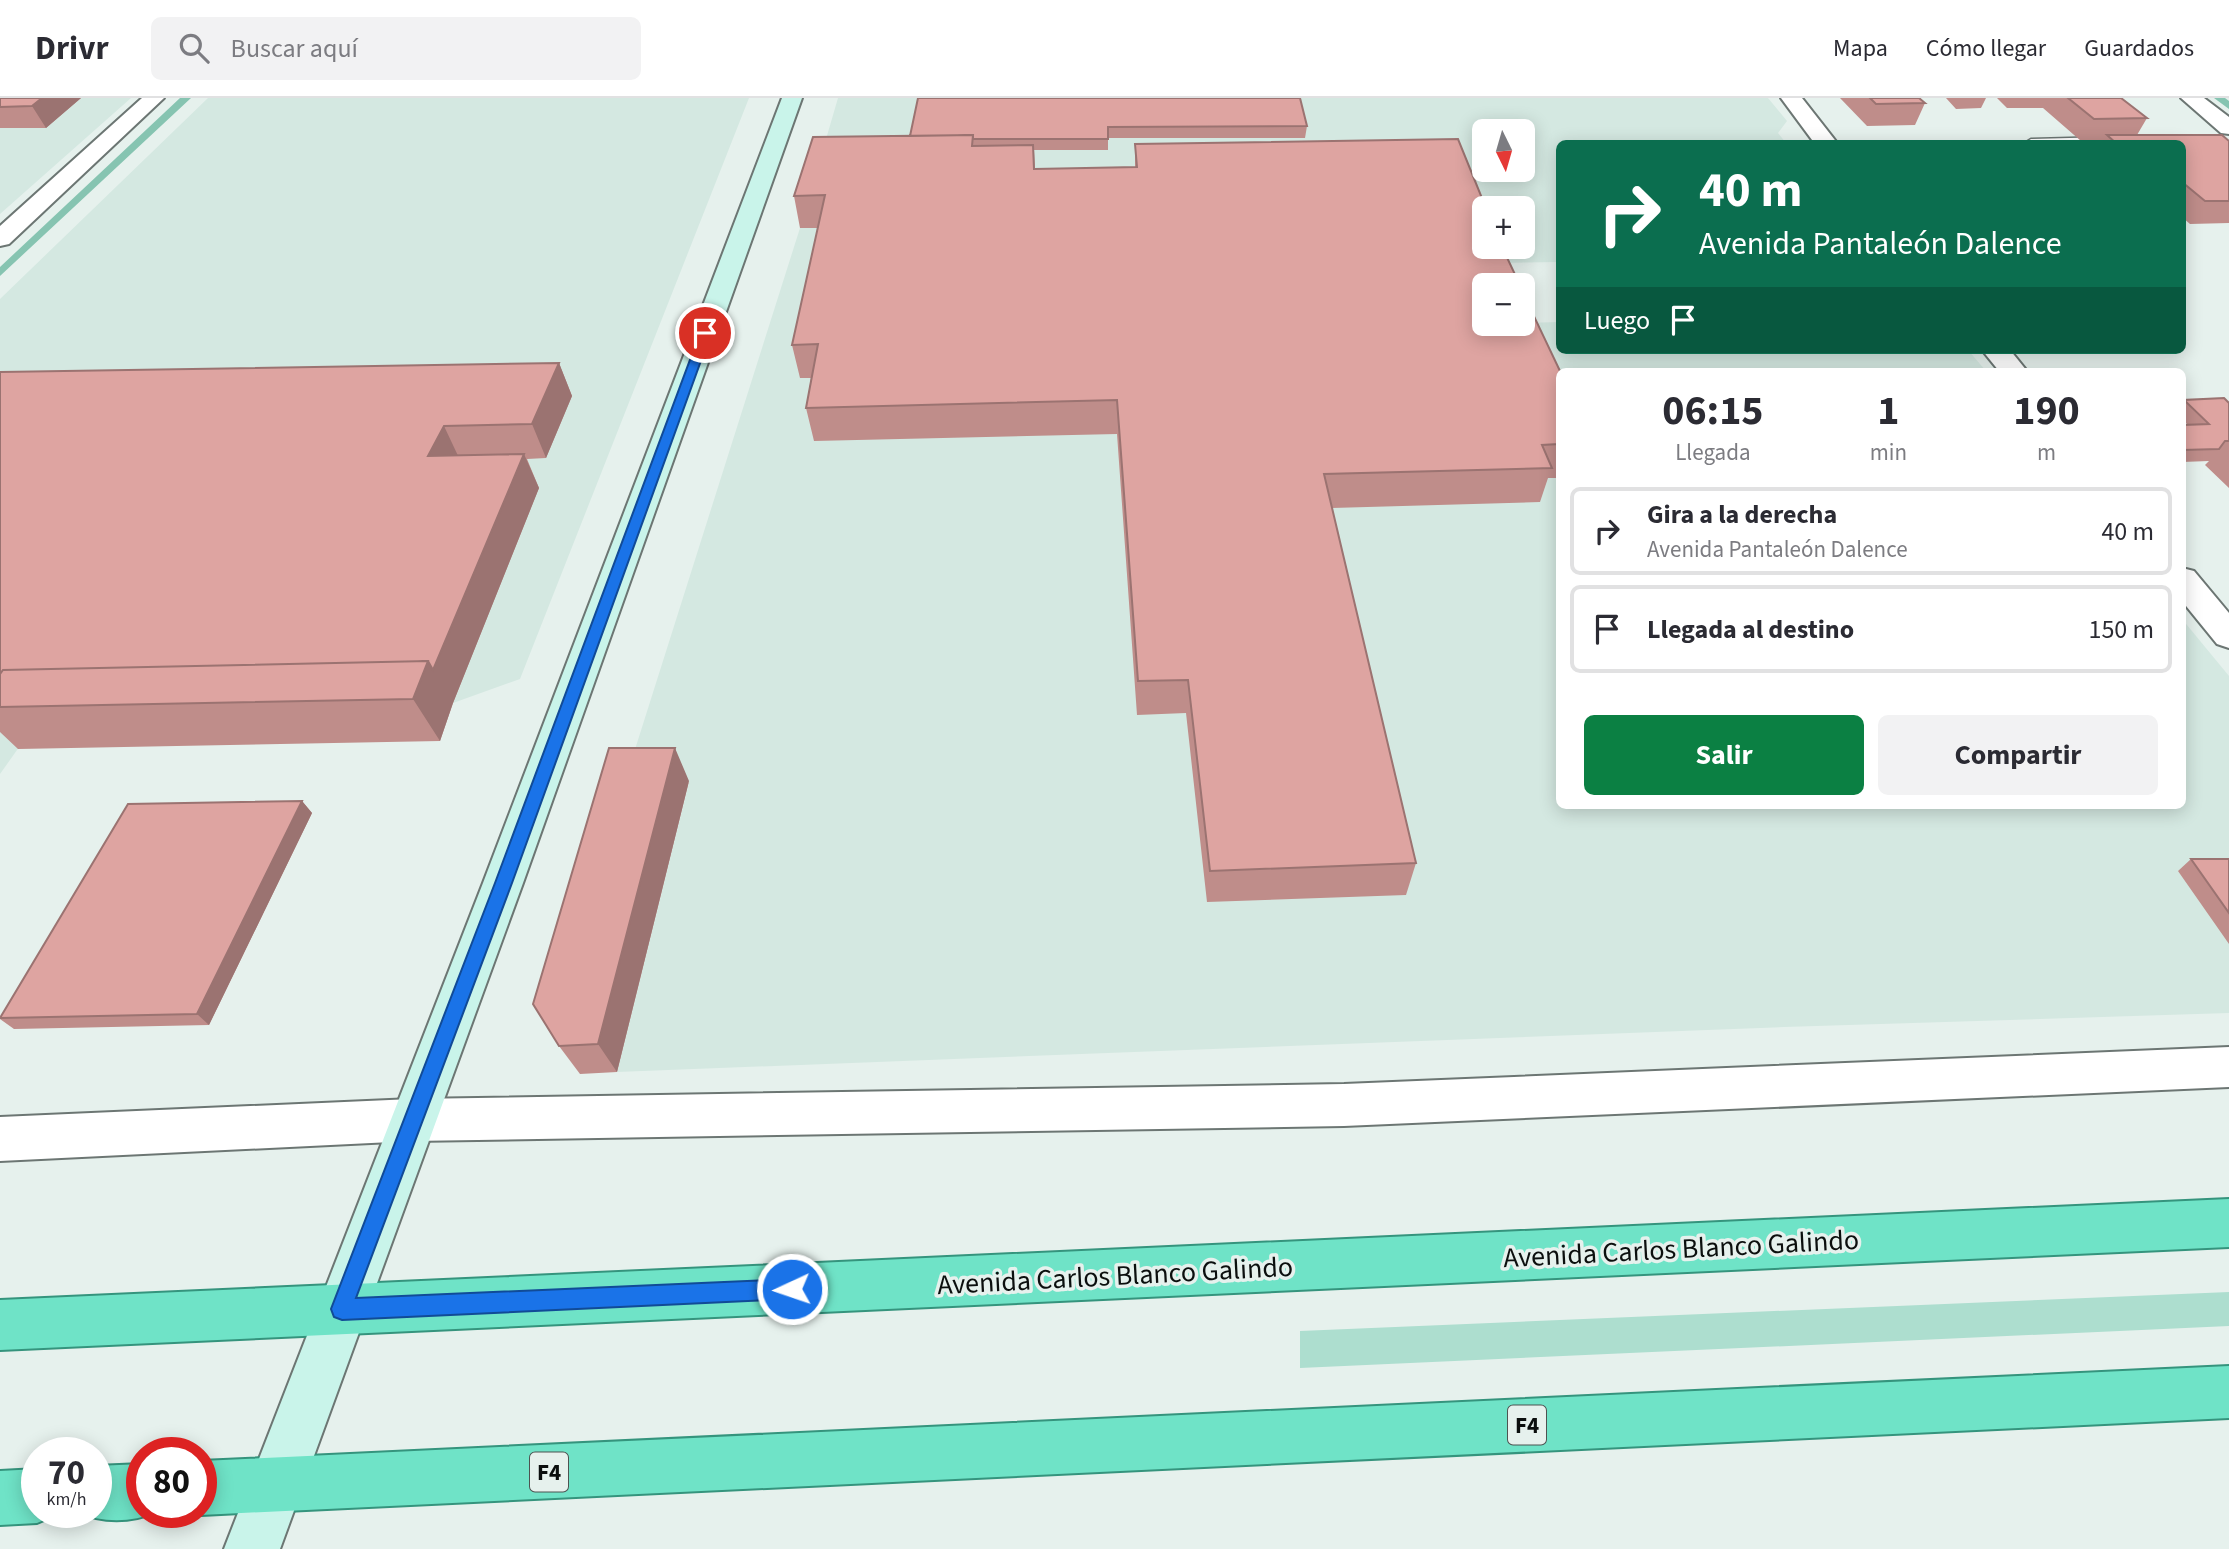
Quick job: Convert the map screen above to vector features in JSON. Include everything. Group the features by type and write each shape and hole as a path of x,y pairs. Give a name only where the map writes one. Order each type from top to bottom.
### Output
{"highway":[{"name":"Avenida Carlos Blanco Galindo","path":"0,1325 2229,1223"},
{"name":"F4","path":"217,1488 2229,1392"},
{"path":"0,1498 21,1497"}],"main road":[{"path":"252,1549 503,883 792,98"}],"street":[{"path":"0,239 154,98"},
{"path":"1791,98 1824,140"},
{"path":"2191,98 2225,135"},
{"path":"1999,354 2011,368"},
{"path":"2186,584 2229,636"},
{"path":"0,1139 412,1120 1344,1105 2229,1067"}],"shaded area":[{"path":"0,98 131,98 0,214"},
{"path":"208,98 749,98 520,679 453,703 44,712 0,774 0,299"},
{"path":"838,98 1768,98 1787,121 1778,133 1784,140 1556,140 1556,262 1487,263 1487,273 1472,273 1472,336 1535,336 1535,323 1556,322 1556,354 1971,354 1983,368 1556,368 1556,809 2186,809 2186,624 2229,676 2229,1013 1784,1027 617,1072 689,782 625,781 800,228"}],"green space":[{"path":"2229,1292 2229,1326 1300,1368 1300,1331"}],"building":[{"path":"0,98 42,98 32,106 0,107"},
{"path":"918,98 1300,98 1307,126 1108,127 1108,139 910,136"},
{"path":"1870,98 1919,98 1925,103 1876,104"},
{"path":"2068,98 2121,98 2147,118 2094,119"},
{"path":"973,135 972,146 1033,145 1034,169 1137,167 1135,144 1458,139 1472,174 1472,182 1475,182 1481,196 1472,196 1472,259 1508,259 1514,273 1472,273 1472,336 1535,336 1535,318 1559,368 1556,368 1556,444 1542,445 1552,468 1324,474 1416,863 1210,871 1188,680 1138,681 1117,400 806,408 818,344 792,345 825,195 794,196 813,137"},
{"path":"2107,135 2222,135 2229,141 2229,201 2205,201 2186,185 2186,140 2113,140"},
{"path":"559,363 532,424 444,426 428,456 524,454 433,670 428,661 3,670 0,674 0,372"},
{"path":"2224,398 2229,403 2229,441 2225,441 2219,449 2186,450 2186,425 2209,424 2186,400"},
{"path":"428,661 413,699 0,707 0,674 3,670"},
{"path":"609,748 675,748 598,1044 559,1046 533,1004"},
{"path":"302,801 197,1014 0,1018 128,804"},
{"path":"2191,859 2229,859 2229,913"}],"waterway":[{"path":"0,273 186,98"},
{"path":"2219,98 2229,106"}],"route":[{"path":"705,333 503,883 342,1309 792,1289"}]}
